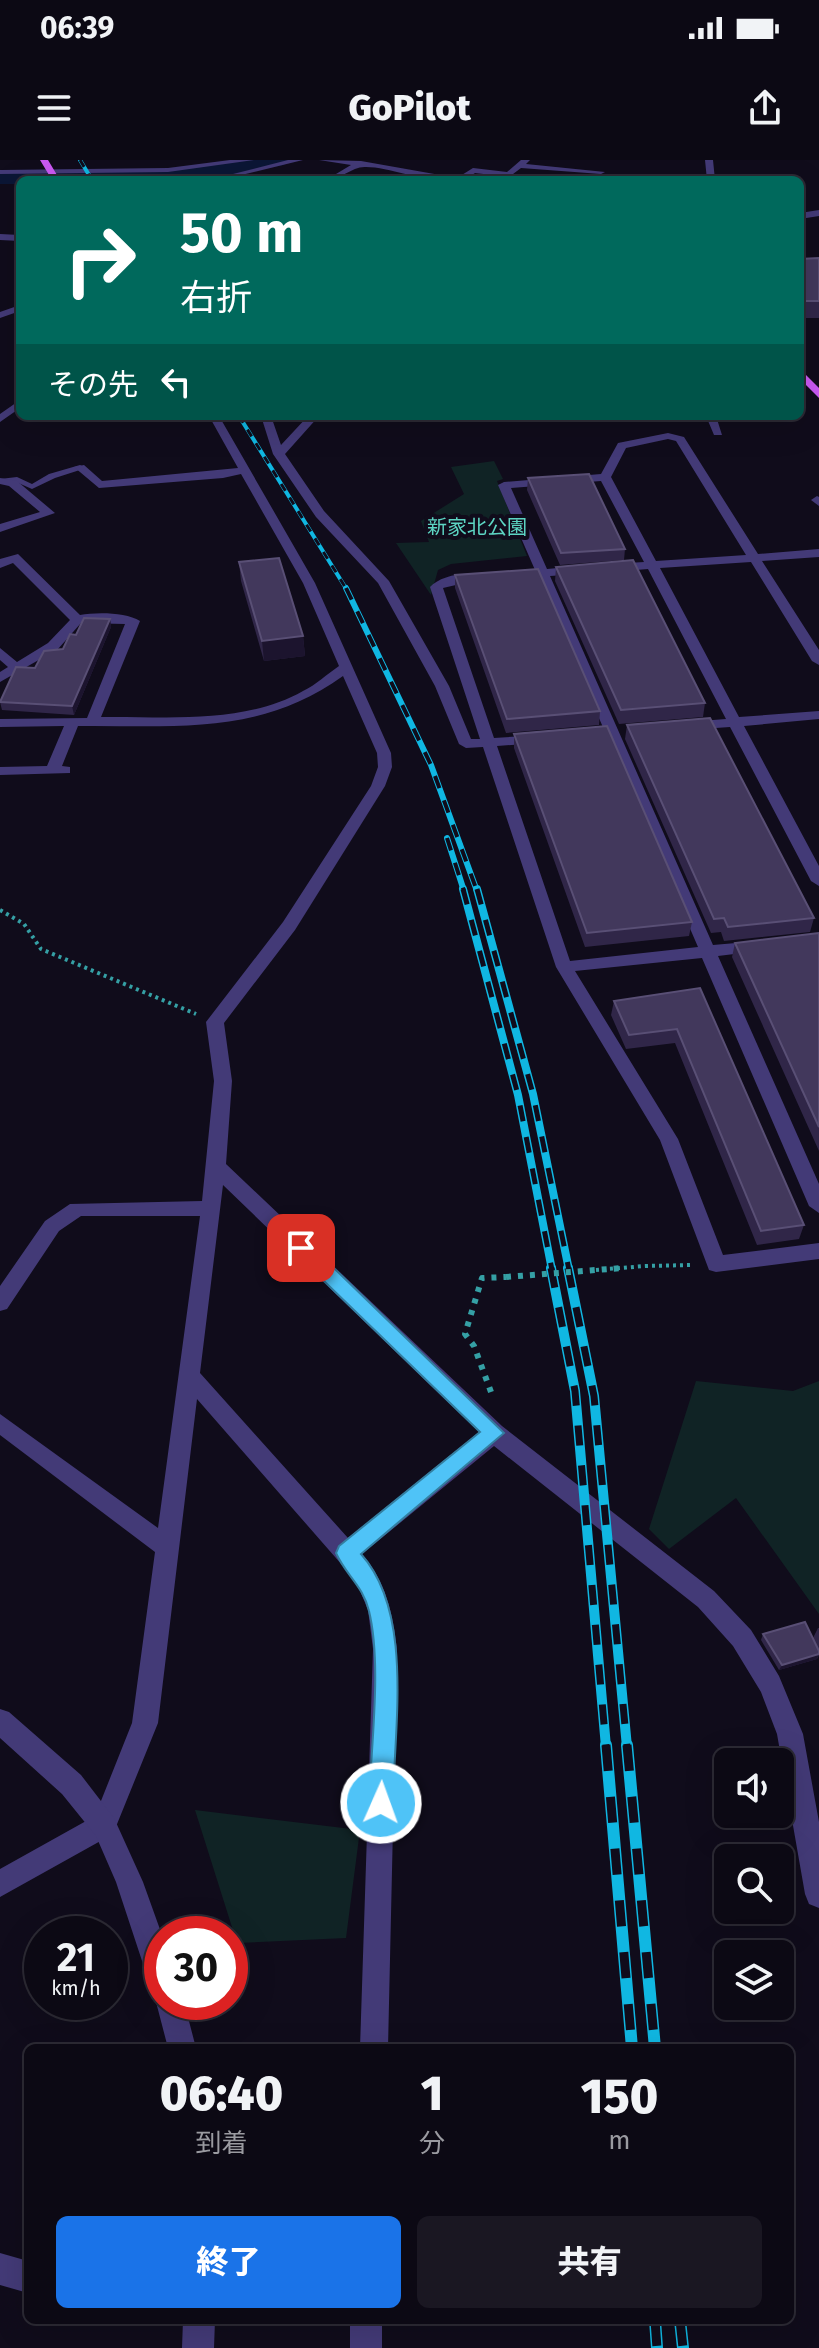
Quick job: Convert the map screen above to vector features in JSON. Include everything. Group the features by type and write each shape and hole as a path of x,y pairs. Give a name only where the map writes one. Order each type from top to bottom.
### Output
{"main road":[{"path":"44,160 53,176"},
{"path":"804,377 819,395"}],"street":[{"path":"0,172 53,176 168,170 250,160"},
{"path":"227,176 299,160"},
{"path":"323,160 366,162 438,176"},
{"path":"338,176 366,162"},
{"path":"464,176 473,170 509,175 523,163 601,172"},
{"path":"597,176 612,166"},
{"path":"0,419 16,406"},
{"path":"0,1884 104,1825 145,1723 216,1166 223,1081 215,1022 289,926 378,786 385,767 384,753 309,583 216,420"},
{"path":"267,420 279,454 320,514 383,581 442,686 466,744 552,738"},
{"path":"279,454 310,420"},
{"path":"713,420 718,433"},
{"path":"605,477 622,445 628,441 668,436 680,439 819,661"},
{"path":"80,467 99,485 223,475 247,469"},
{"path":"605,477 819,881"},
{"path":"605,477 504,485 819,1206"},
{"path":"0,528 49,513 13,483 1,481"},
{"path":"819,553 442,581 436,587 564,967 669,1139 716,1264 819,1251"},
{"path":"0,564 14,557 77,620"},
{"path":"0,678 53,646 77,620 91,617 133,621 92,722"},
{"path":"0,652 16,668"},
{"path":"0,723 222,720 259,713 309,694 348,666"},
{"path":"674,728 819,715"},
{"path":"0,771 59,770 73,722"},
{"path":"564,967 772,945"},
{"path":"216,1166 494,1433 706,1599 742,1638 770,1685 790,1734 819,1894"},
{"path":"0,1303 52,1226 77,1209 210,1208"},
{"path":"189,1375 365,1574 380,1610 385,1649 374,2044"},
{"path":"0,1423 166,1547"},
{"path":"346,1553 494,1433"},
{"path":"0,1721 55,1769 104,1825 144,1922"},
{"path":"175,2020 181,2044"},
{"path":"0,2269 24,2276"},
{"path":"198,2348 199,2324"},
{"path":"366,2324 366,2348"}],"lane":[{"path":"1,481 17,479 32,487 80,467"}],"path":[{"path":"0,910 24,924 41,949 215,1022"},
{"path":"494,1433 500,1417 474,1346 465,1334 482,1278 716,1264"}],"green space":[{"name":"新家北公園","path":"494,461 503,479 497,481 527,556 451,564 438,570 431,595 396,543 429,542 421,521 464,494 451,467"},
{"path":"696,1381 793,1391 819,1381 819,1614 736,1498 669,1549 649,1529"},
{"path":"195,1810 360,1830 346,1938 248,1942 248,1916 228,1916"}],"building":[{"path":"819,258 819,301 804,301 804,259"},
{"path":"589,474 625,549 561,553 528,478"},
{"path":"279,558 303,636 262,641 239,562"},
{"path":"633,560 705,703 621,710 556,567"},
{"path":"538,569 600,711 507,719 455,575"},
{"path":"84,618 110,619 72,706 0,702 16,667 35,668 44,651 63,649 70,634 76,635"},
{"path":"710,718 814,918 728,927 724,918 714,919 627,725"},
{"path":"607,726 692,922 587,933 514,734"},
{"path":"819,933 819,1127 735,943"},
{"path":"700,988 804,1225 761,1231 677,1029 629,1035 614,1001"},
{"path":"805,1622 819,1654 782,1665 763,1634"}],"waterway":[{"path":"173,176 242,168 276,160"},
{"path":"0,177 16,177"}],"railway":[{"path":"80,160 90,176"},
{"path":"241,420 347,590"},
{"path":"347,590 431,765 477,891"},
{"path":"447,838 464,891"},
{"path":"463,889 518,1095 552,1270"},
{"path":"477,889 533,1094 569,1270"},
{"path":"551,1268 575,1391 606,1747"},
{"path":"568,1268 594,1396 627,1747"},
{"path":"606,1745 632,2044"},
{"path":"627,1745 655,2044"},
{"path":"655,2324 657,2348"},
{"path":"680,2324 683,2348"}],"route":[{"path":"301,1248 494,1433 346,1553 365,1574 380,1610 385,1649 381,1803"}]}
